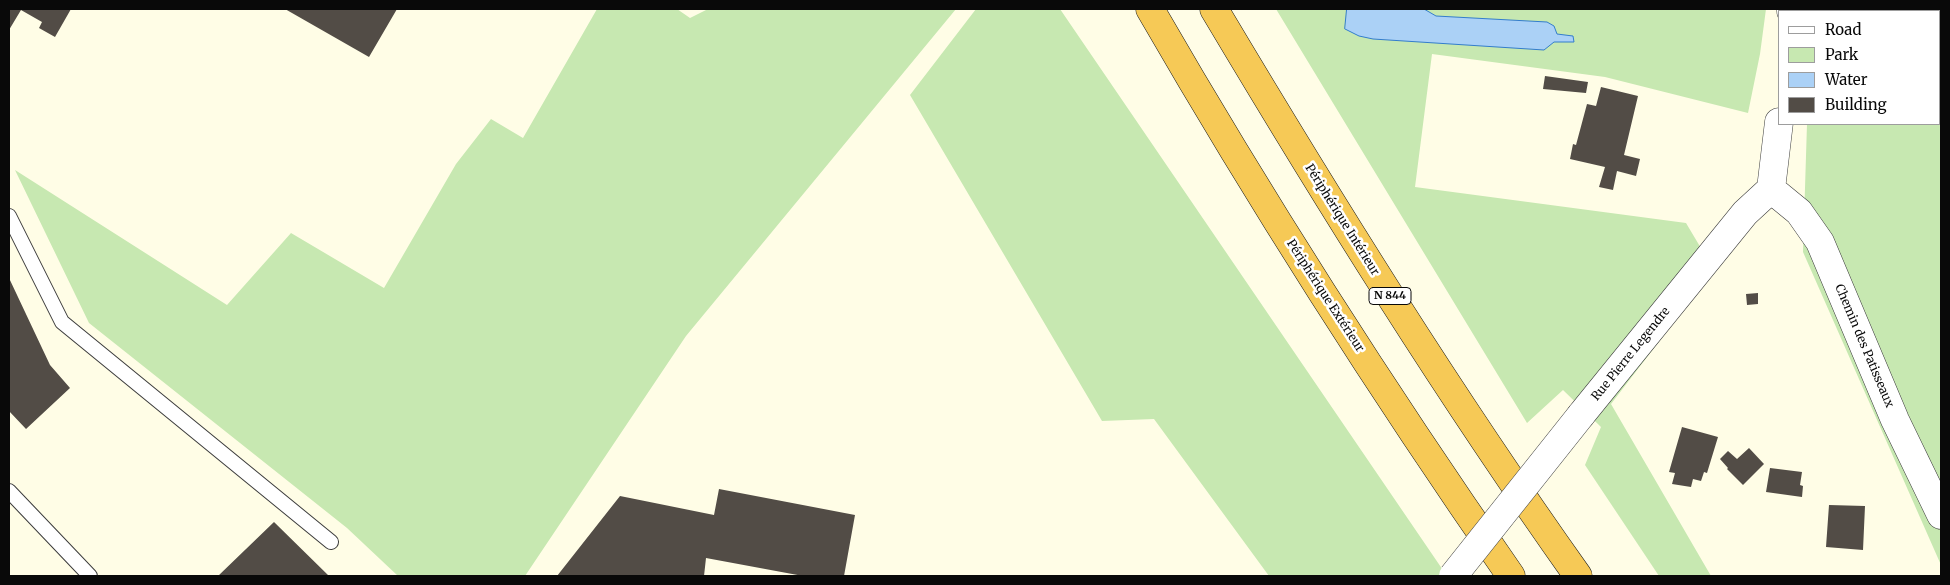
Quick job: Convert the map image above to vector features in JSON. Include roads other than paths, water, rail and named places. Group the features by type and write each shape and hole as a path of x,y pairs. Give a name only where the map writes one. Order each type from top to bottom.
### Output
{"highway":[{"name":"Périphérique Extérieur","path":"1150,9 1203,99 1321,290 1448,487 1511,576"},
{"name":"Périphérique Intérieur","path":"1214,9 1387,292 1481,435 1578,576"}],"street":[{"path":"1771,189 1779,125"},
{"name":"Rue Pierre Legendre","path":"1452,576 1745,212 1771,189"},
{"name":"Chemin des Patisseaux","path":"1771,189 1799,212 1820,242 1895,420 1941,515"}],"lane":[{"path":"9,216 62,322 331,542"},
{"path":"9,491 90,576"}],"water":[{"path":"1347,9 1424,9 1436,16 1547,22 1554,26 1557,34 1573,36 1574,42 1554,42 1544,50 1373,39 1359,36 1345,29"}]}
